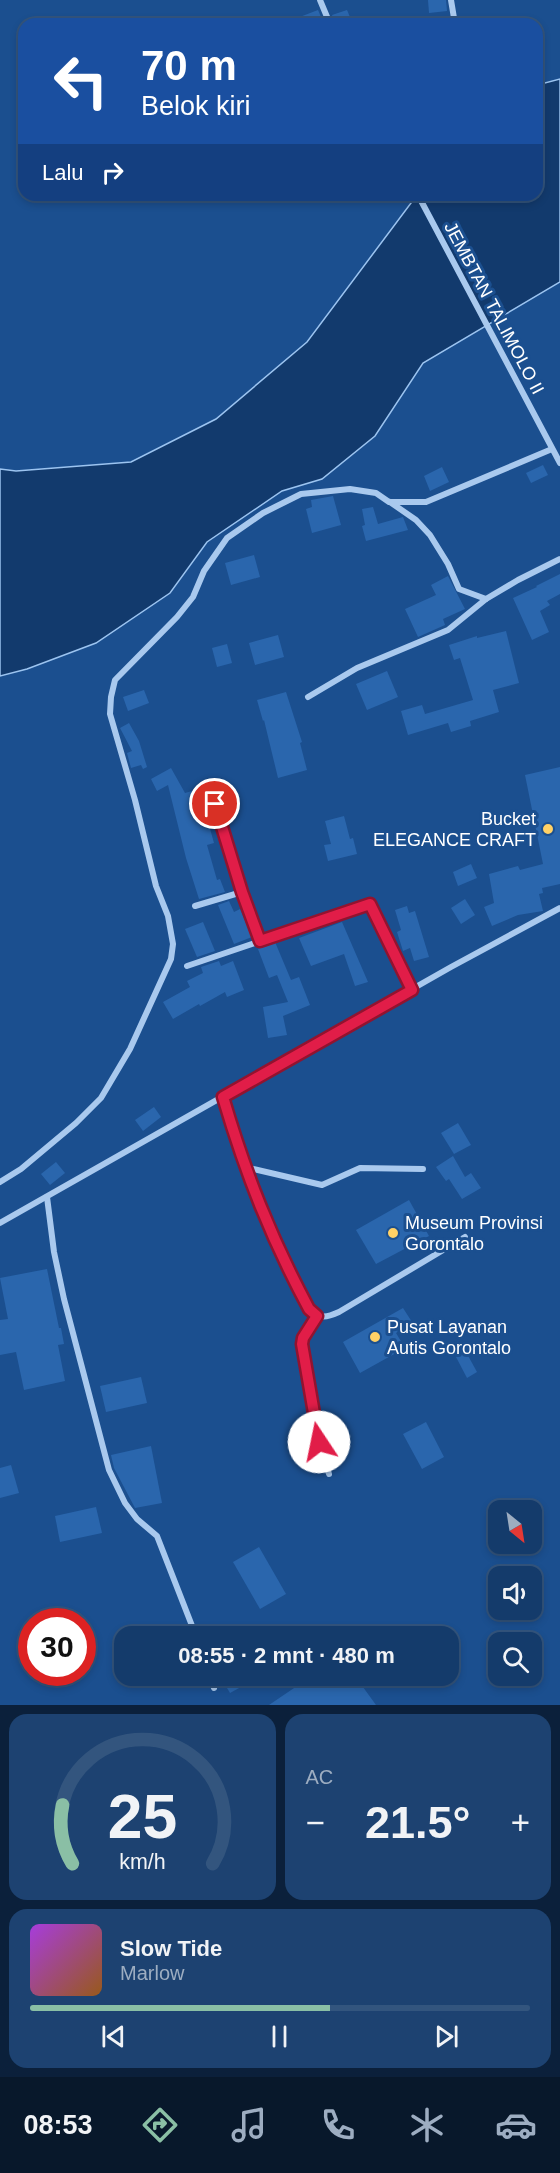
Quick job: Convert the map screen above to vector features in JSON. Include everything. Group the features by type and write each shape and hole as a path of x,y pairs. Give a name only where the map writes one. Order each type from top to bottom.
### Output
{"street":[{"path":"320,0 328,18"},
{"path":"451,0 454,18"},
{"name":"JEMBTAN TALIMOLO II","path":"421,201 560,463"},
{"path":"389,502 426,502 552,449"},
{"path":"0,1182 21,1169 76,1123 101,1098 130,1049 171,959 172,945 168,916 156,886 135,800 110,714 111,697 115,680 177,617 193,597 204,571 227,538 263,513 301,494 366,490 416,520 430,535 448,564 459,588 486,599"},
{"path":"308,697 357,668 448,630 486,599 560,559"},
{"path":"208,783 260,941"},
{"path":"195,906 242,892"},
{"path":"187,966 370,904 412,990"},
{"path":"0,1223 560,908"},
{"path":"223,1097 245,1167 280,1254 309,1309 317,1316 325,1317 339,1312 465,1237"},
{"path":"245,1167 322,1185 360,1168 423,1169"},
{"path":"47,1197 54,1252 64,1299 109,1470 125,1503 137,1519 157,1536 192,1626"},
{"path":"317,1316 303,1338 302,1344 319,1442 329,1474"}],"water":[{"path":"560,79 560,282 423,363 375,436 322,479 282,491 207,542 170,593 96,643 27,669 0,676 0,469 16,471 131,462 216,419 307,342 413,201 543,201 543,83"}],"building":[{"path":"428,0 446,0 447,11 429,13"},
{"path":"318,10 321,18 297,18"},
{"path":"347,10 350,18 333,18 332,15"},
{"path":"543,465 548,475 531,483 526,473"},
{"path":"442,467 449,482 430,491 424,476"},
{"path":"333,496 341,525 312,533 306,509 312,507 311,500"},
{"path":"373,507 378,524 403,517 408,530 366,541 362,526 365,525 362,509"},
{"path":"254,555 260,577 231,585 225,563"},
{"path":"560,574 560,594 547,601 550,605 540,611 549,632 532,640 513,598"},
{"path":"448,576 465,609 443,619 445,625 418,637 405,609 436,595 431,585"},
{"path":"506,631 519,683 493,690 499,712 470,721 471,726 451,732 448,723 408,735 401,711 422,705 425,714 473,700 460,658 454,660 449,645 477,636 477,638"},
{"path":"278,635 284,657 255,665 249,643"},
{"path":"227,644 232,663 217,667 212,648"},
{"path":"387,671 398,697 367,710 356,684"},
{"path":"144,690 149,703 128,711 123,697"},
{"path":"286,692 302,742 300,743 307,770 278,778 257,700"},
{"path":"129,723 139,741 147,767 143,769 141,765 131,768 127,753 132,751 120,728"},
{"path":"560,767 560,884 542,888 543,893 539,894 543,911 518,915 492,926 484,907 494,903 489,874 518,866 520,870 543,864 525,775"},
{"path":"171,768 185,793 199,789 214,843 207,845 217,880 220,879 225,892 199,899 168,785 157,791 151,779"},
{"path":"344,816 357,854 328,861 324,845 331,844 325,821"},
{"path":"471,864 477,878 458,886 453,872"},
{"path":"465,899 475,915 461,924 451,908"},
{"path":"229,901 234,912 240,909 252,937 234,944 218,905"},
{"path":"407,906 409,913 415,911 429,957 414,961 410,948 403,951 397,932 401,930 395,910"},
{"path":"203,922 215,951 197,957 185,929"},
{"path":"342,922 368,982 355,986 344,954 311,966 299,938"},
{"path":"275,942 291,980 299,977 310,1005 283,1016 287,1035 268,1038 263,1007 288,1002 277,975 269,978 258,949"},
{"path":"219,961 221,966 233,961 244,990 227,997 225,992 173,1019 163,1002 190,987 187,981 203,973 201,967"},
{"path":"154,1107 161,1117 143,1131 135,1120"},
{"path":"458,1123 471,1145 454,1154 441,1133"},
{"path":"453,1156 465,1177 471,1173 481,1188 462,1199 449,1179 446,1181 436,1167"},
{"path":"56,1162 65,1173 50,1185 41,1174"},
{"name":"Museum Provinsi Gorontalo","path":"409,1200 429,1236 376,1264 356,1230"},
{"path":"47,1269 64,1344 58,1345 65,1381 24,1390 16,1352 0,1355 0,1320 8,1319 0,1278"},
{"name":"Pusat Layanan Autis Gorontalo","path":"403,1308 412,1322 396,1333 405,1348 360,1373 343,1342"},
{"path":"466,1352 477,1372 467,1378 456,1357"},
{"path":"141,1377 147,1403 106,1412 100,1386"},
{"path":"426,1422 444,1457 422,1469 403,1434"},
{"path":"151,1446 162,1503 135,1508 114,1468 111,1455"},
{"path":"11,1465 19,1493 0,1498 0,1468"},
{"path":"96,1507 102,1533 60,1542 55,1516"},
{"path":"259,1547 286,1594 260,1609 233,1562"},
{"path":"226,1686 243,1686 230,1693"},
{"path":"297,1686 362,1686 376,1705 269,1705"}],"place":[{"name":"Bucket ELEGANCE CRAFT","path":"548,829"},
{"name":"Museum Provinsi Gorontalo","path":"393,1233"},
{"name":"Pusat Layanan Autis Gorontalo","path":"375,1337"}],"route":[{"path":"215,804 242,892 260,941 370,904 412,990 223,1097 237,1145 269,1230 309,1309 317,1316 303,1338 302,1344 319,1442"}]}
